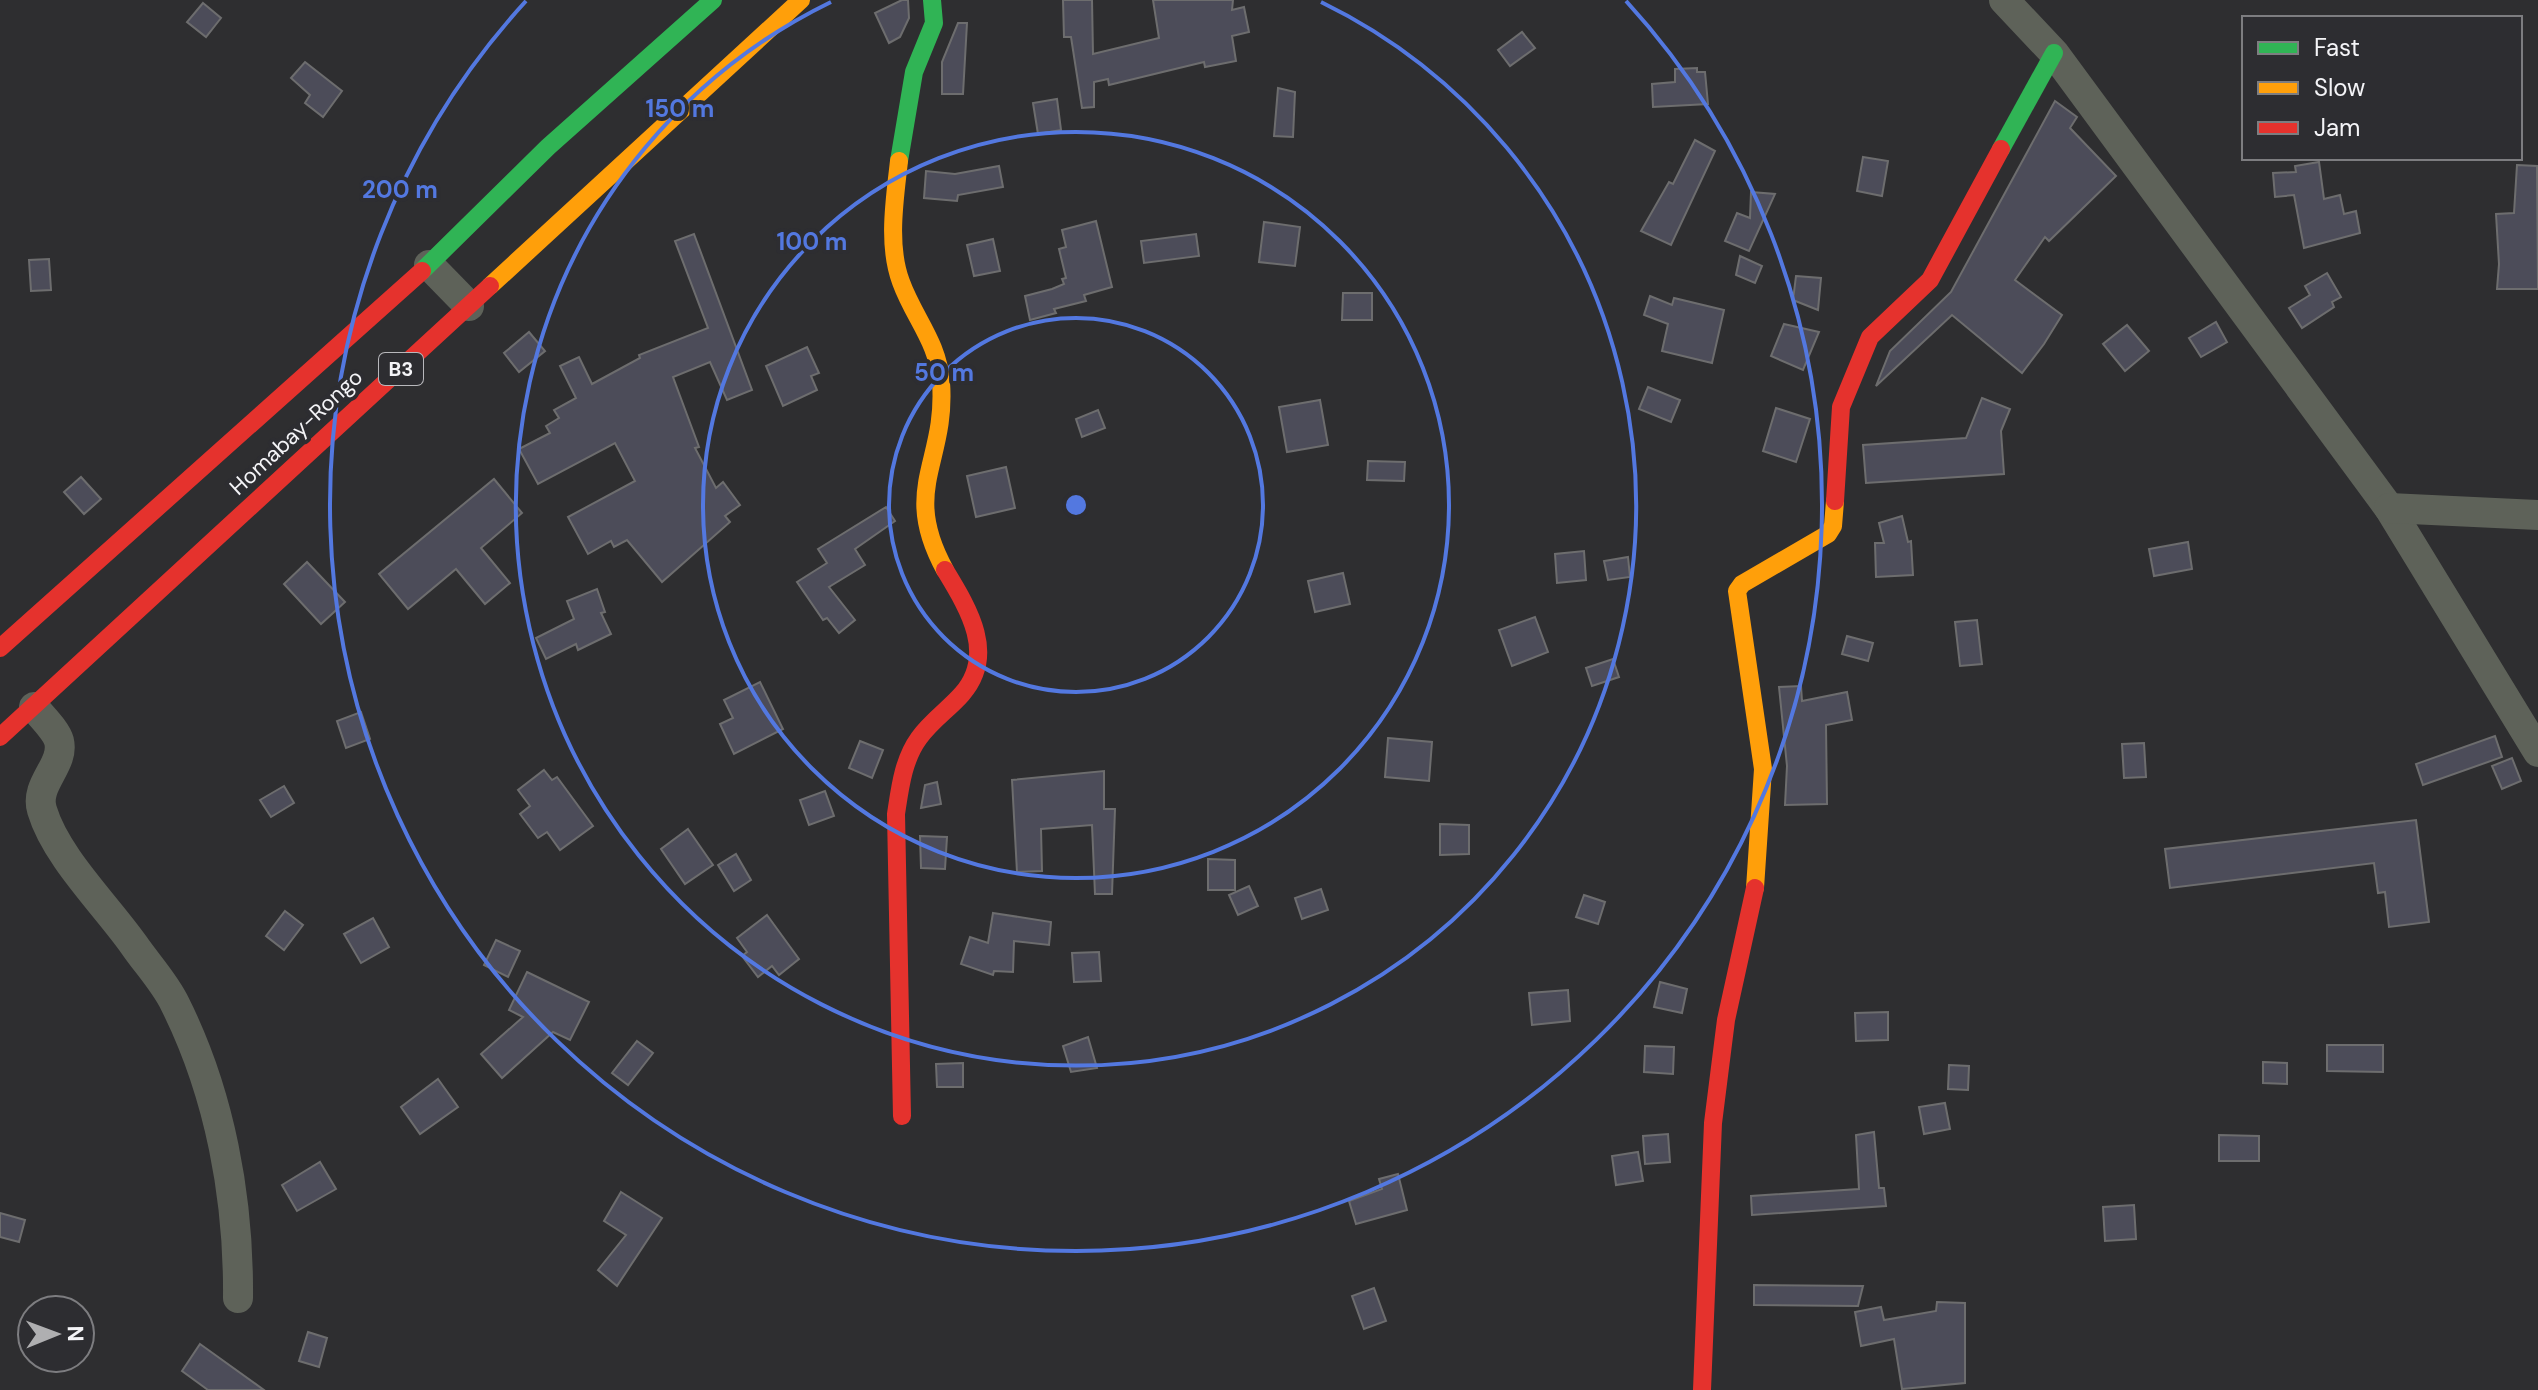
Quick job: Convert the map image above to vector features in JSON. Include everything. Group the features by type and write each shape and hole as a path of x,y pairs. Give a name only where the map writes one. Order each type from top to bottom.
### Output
{"main road":[{"path":"0,648 429,265 548,147 713,0"},
{"name":"Homabay-Rongo","path":"0,737 801,0"},
{"path":"902,1116 896,814 902,773 919,739 967,688 979,662 977,633 963,597 932,552 923,516 943,410 936,348 899,277 894,242 907,98 923,37 934,23 932,0"},
{"path":"1702,1390 1713,1123 1726,1020 1756,882 1763,769 1737,591 1742,584 1828,534 1833,526 1841,407 1870,337 1930,280 2054,53"}],"street":[{"path":"2004,0 2054,53 2389,508 2538,752"},
{"path":"429,265 469,306"},
{"path":"2389,508 2538,515"},
{"path":"34,707 59,739 59,754 45,783 41,808 59,848 175,1003 222,1128 238,1267 238,1298"}],"building":[{"path":"908,0 909,18 900,37 889,43 875,13"},
{"path":"1063,0 1092,0 1093,54 1159,38 1153,0 1233,0 1232,10 1244,7 1249,32 1232,36 1236,61 1205,67 1204,62 1109,85 1108,79 1094,82 1094,107 1082,108 1071,37 1064,37"},
{"path":"203,3 221,18 206,37 187,22"},
{"path":"958,23 967,23 963,94 942,94 942,62"},
{"path":"1522,32 1535,48 1510,66 1498,50"},
{"path":"305,62 342,91 323,117 305,103 310,95 291,78"},
{"path":"1697,68 1697,72 1705,72 1708,104 1653,107 1652,84 1675,82 1675,69"},
{"path":"1278,88 1295,92 1293,137 1274,136"},
{"path":"1057,99 1061,130 1038,134 1033,103"},
{"path":"2055,101 2077,117 2070,128 2116,176 2049,241 2045,237 2015,280 2062,315 2044,344 2022,373 1952,315 1876,386 1890,351 1951,292"},
{"path":"1695,140 1715,151 1671,245 1641,231 1669,182 1673,184"},
{"path":"1863,157 1888,161 1882,196 1857,191"},
{"path":"2319,162 2324,199 2340,195 2344,214 2356,211 2360,233 2304,248 2294,195 2275,197 2273,173 2296,172 2295,166"},
{"path":"2517,165 2537,166 2538,289 2497,289 2496,214 2514,213"},
{"path":"999,166 1003,187 958,195 957,201 924,198 926,171 955,174"},
{"path":"1751,192 1775,194 1749,251 1725,241 1737,213 1750,218"},
{"path":"1096,221 1112,287 1084,295 1086,301 1054,309 1056,313 1030,320 1025,296 1064,284 1062,279 1066,278 1059,249 1066,247 1062,230"},
{"path":"1264,222 1300,227 1295,266 1259,262"},
{"path":"694,234 752,390 727,400 710,362 673,377 699,447 695,448 716,488 723,482 740,505 725,516 730,522 662,582 627,540 614,547 611,541 588,554 568,517 635,481 615,443 538,484 519,449 550,433 546,426 559,418 554,410 576,398 560,366 579,357 592,384 640,358 639,355 708,328 675,241"},
{"path":"1196,234 1199,256 1144,263 1141,241"},
{"path":"993,239 1000,271 974,276 967,245"},
{"path":"1740,256 1762,266 1755,283 1736,275"},
{"path":"49,259 51,290 31,291 29,260"},
{"path":"2327,273 2341,297 2332,302 2334,307 2302,328 2289,308 2310,295 2305,286"},
{"path":"1796,276 1821,278 1818,310 1793,300"},
{"path":"1343,293 1372,293 1372,320 1342,320"},
{"path":"1650,296 1672,305 1674,298 1724,310 1712,363 1662,351 1668,324 1644,315"},
{"path":"2216,322 2227,342 2201,357 2189,338"},
{"path":"1784,324 1819,332 1803,370 1771,356"},
{"path":"2127,325 2149,351 2125,371 2103,344"},
{"path":"529,332 545,351 519,372 504,353"},
{"path":"807,347 819,373 811,376 817,390 783,406 766,366"},
{"path":"1648,387 1680,400 1671,422 1639,409"},
{"path":"1982,398 2010,409 2001,431 2004,474 1866,483 1863,445 1966,438"},
{"path":"1320,400 1328,445 1287,452 1279,407"},
{"path":"1776,408 1810,419 1796,462 1763,451"},
{"path":"1098,410 1105,428 1082,437 1076,419"},
{"path":"1368,461 1405,462 1404,481 1367,480"},
{"path":"1006,467 1015,508 976,517 967,476"},
{"path":"81,477 101,499 84,514 64,492"},
{"path":"494,479 522,513 481,548 510,583 485,604 456,569 408,609 379,574"},
{"path":"886,507 895,521 855,549 865,565 829,587 855,620 839,633 827,618 823,620 797,582 827,563 818,549"},
{"path":"1902,516 1908,542 1911,541 1913,575 1876,577 1875,543 1884,543 1879,523"},
{"path":"2188,542 2192,569 2154,576 2149,549"},
{"path":"1584,551 1586,580 1557,583 1555,554"},
{"path":"1628,557 1630,577 1608,580 1604,561"},
{"path":"307,562 345,602 321,624 284,584"},
{"path":"1343,573 1350,604 1315,612 1308,581"},
{"path":"597,589 605,612 601,613 611,634 578,650 576,644 546,659 536,638 574,619 567,601"},
{"path":"1535,617 1548,652 1512,666 1499,630"},
{"path":"1977,620 1982,664 1960,666 1955,622"},
{"path":"1847,636 1873,643 1868,661 1842,654"},
{"path":"1613,659 1619,677 1592,686 1586,668"},
{"path":"760,682 783,729 734,754 720,724 733,718 724,700"},
{"path":"1801,686 1802,701 1847,692 1852,720 1826,725 1827,804 1785,805 1787,766 1779,687"},
{"path":"361,712 370,739 346,748 337,721"},
{"path":"2495,736 2502,757 2423,785 2416,764"},
{"path":"1388,738 1432,742 1429,781 1385,777"},
{"path":"860,741 883,750 872,778 849,768"},
{"path":"2144,743 2146,777 2124,778 2122,744"},
{"path":"2512,758 2521,781 2502,789 2492,766"},
{"path":"544,770 552,780 557,777 593,826 560,850 547,832 538,838 520,814 530,806 518,790"},
{"path":"1104,771 1104,809 1115,809 1112,894 1095,894 1092,825 1041,829 1042,871 1017,872 1012,780"},
{"path":"937,782 941,804 921,808 925,785"},
{"path":"284,786 294,803 271,817 260,800"},
{"path":"825,791 834,816 809,825 800,800"},
{"path":"2416,820 2429,922 2389,927 2385,892 2378,893 2374,863 2170,888 2165,849"},
{"path":"1440,824 1469,825 1469,854 1440,855"},
{"path":"688,829 713,865 685,884 661,849"},
{"path":"920,836 947,837 945,869 921,868"},
{"path":"736,854 751,880 734,891 718,865"},
{"path":"1208,859 1235,860 1235,890 1208,890"},
{"path":"1249,886 1258,906 1238,915 1229,895"},
{"path":"1321,889 1328,910 1302,919 1295,898"},
{"path":"1584,895 1605,902 1598,924 1576,917"},
{"path":"285,911 303,925 284,950 266,936"},
{"path":"993,913 1051,922 1049,945 1014,941 1013,972 994,971 993,975 961,964 970,937 988,943"},
{"path":"767,915 799,959 779,975 772,966 758,977 742,956 747,952 737,938"},
{"path":"373,918 389,947 361,963 344,934"},
{"path":"496,940 520,951 508,977 484,965"},
{"path":"1099,952 1101,981 1074,982 1072,953"},
{"path":"527,972 589,1002 570,1040 553,1032 502,1078 481,1054 523,1017 509,1010"},
{"path":"1660,982 1687,989 1682,1013 1654,1007"},
{"path":"1568,990 1570,1021 1532,1025 1529,993"},
{"path":"1888,1012 1888,1040 1856,1041 1855,1013"},
{"path":"1088,1037 1097,1068 1071,1072 1063,1046"},
{"path":"637,1041 653,1053 628,1085 612,1073"},
{"path":"2327,1045 2383,1045 2383,1072 2327,1071"},
{"path":"1645,1046 1674,1047 1673,1074 1644,1072"},
{"path":"2263,1062 2287,1063 2287,1084 2263,1083"},
{"path":"963,1063 963,1087 937,1087 936,1064"},
{"path":"1949,1065 1969,1066 1968,1090 1948,1089"},
{"path":"438,1079 458,1107 420,1134 401,1107"},
{"path":"1945,1103 1950,1129 1924,1134 1919,1107"},
{"path":"1874,1132 1879,1188 1884,1188 1886,1206 1752,1215 1751,1196 1859,1189 1856,1135"},
{"path":"1668,1134 1670,1162 1645,1164 1643,1136"},
{"path":"2219,1135 2259,1136 2259,1161 2219,1161"},
{"path":"1638,1152 1643,1181 1616,1185 1612,1156"},
{"path":"320,1162 336,1189 297,1211 282,1185"},
{"path":"1398,1174 1407,1210 1356,1224 1349,1201 1382,1189 1379,1179"},
{"path":"621,1192 662,1218 617,1286 598,1270 626,1235 604,1221"},
{"path":"2134,1205 2136,1239 2105,1241 2103,1207"},
{"path":"0,1213 25,1220 19,1242 0,1237"},
{"path":"1754,1285 1863,1286 1858,1306 1754,1305"},
{"path":"1374,1288 1386,1321 1364,1329 1352,1296"},
{"path":"1937,1302 1965,1303 1965,1383 1902,1389 1894,1339 1861,1346 1855,1312 1881,1307 1884,1320 1936,1311"},
{"path":"308,1332 327,1338 319,1367 299,1361"},
{"path":"200,1344 264,1390 208,1390 182,1371"}],"traffic: fast":[{"path":"422,271 548,147 713,0"},
{"path":"899,161 914,72 934,23 932,0"},
{"path":"2001,149 2054,53"}],"traffic: slow":[{"path":"490,286 801,0"},
{"path":"899,161 893,222 894,253 906,295 935,355 941,382 941,410 928,476 926,517 932,542 945,570"},
{"path":"1755,888 1763,769 1737,591 1742,584 1828,534 1833,526 1835,501"}],"traffic: jam":[{"path":"1835,501 1841,407 1870,337 1930,280 2001,149"},
{"path":"0,648 422,271"},
{"path":"0,737 490,286"},
{"path":"902,1116 896,814 899,794 906,765 919,738 962,694 972,679 977,663 978,647 970,615 945,570"},
{"path":"1702,1390 1713,1123 1726,1020 1755,888"}]}
